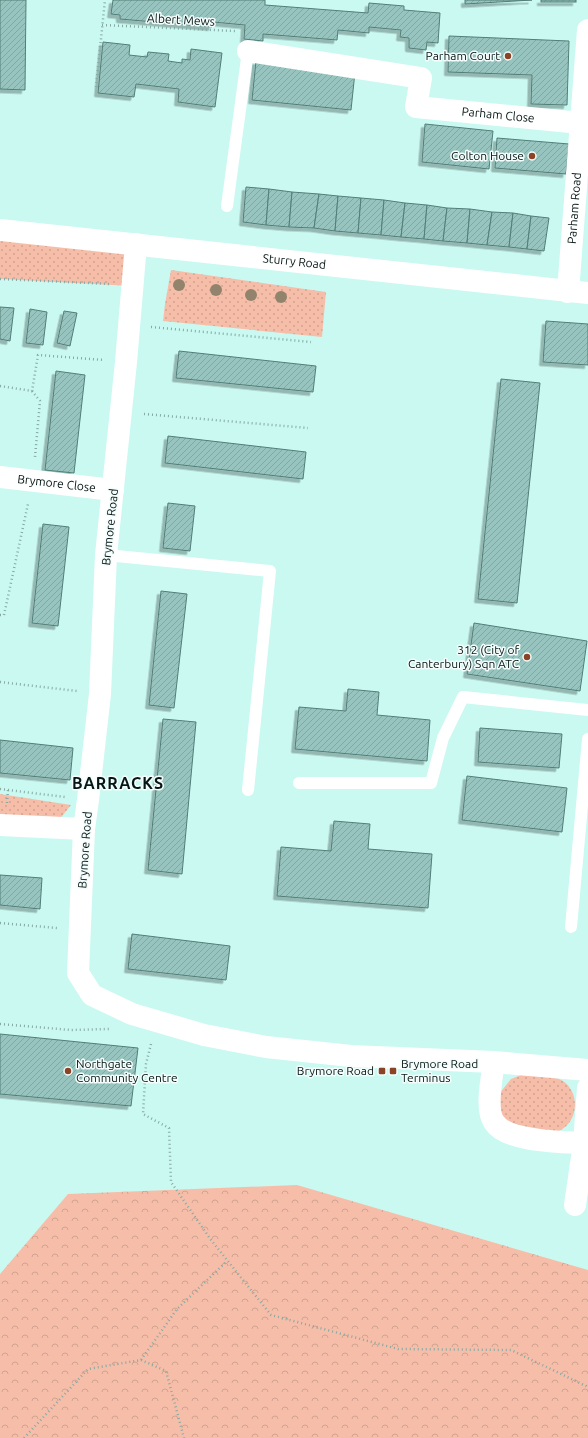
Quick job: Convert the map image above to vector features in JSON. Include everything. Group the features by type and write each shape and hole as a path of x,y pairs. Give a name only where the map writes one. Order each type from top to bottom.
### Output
{"main road":[{"name":"Parham Road","path":"578,292 580,123 588,30"},
{"name":"Parham Close","path":"248,51 421,78 416,108 580,123"},
{"name":"Sturry Road","path":"0,230 578,292"},
{"name":"Brymore Road","path":"136,244 126,362 106,555 100,694 84,829 78,972 92,994 132,1014 204,1035 266,1047 351,1056 494,1062 588,1070"},
{"name":"Brymore Close","path":"0,477 113,490"},
{"path":"0,825 84,829"},
{"path":"494,1062 489,1107 494,1122 506,1133 530,1139 584,1143"},
{"path":"575,1205 584,1143 588,1088"}],"lane":[{"path":"228,206 248,51"},
{"path":"106,555 270,571 248,790"},
{"path":"299,783 431,783 443,738 463,697 588,710"},
{"path":"571,927 588,739"}],"path":[{"path":"96,88 105,0"},
{"name":"Albert Mews","path":"102,25 235,31 248,51"},
{"path":"0,279 132,286"},
{"path":"129,324 312,342"},
{"path":"32,391 38,355 126,362"},
{"path":"0,386 32,391 40,401 32,481 4,615 0,615"},
{"path":"121,412 308,428"},
{"path":"0,682 100,694"},
{"path":"0,789 88,800"},
{"path":"0,923 80,931"},
{"path":"157,1022 146,1064 143,1114 169,1128 171,1182 211,1240 271,1314 398,1349 512,1350 588,1388"},
{"path":"0,1024 71,1030 116,1029"},
{"path":"141,1360 177,1309 227,1261"},
{"path":"24,1438 88,1369 141,1360 166,1371 184,1438"}],"green space":[{"path":"0,230 136,244 132,286 0,279"},
{"path":"171,270 326,292 322,337 163,321"},
{"path":"0,794 71,805 59,820 0,819"},
{"path":"521,1075 543,1076 559,1079 569,1087 573,1094 575,1103 572,1118 567,1125 560,1130 552,1133 546,1133 511,1123 503,1118 500,1109 499,1094 511,1079"},
{"path":"297,1185 588,1270 588,1438 0,1438 0,1274 68,1194"}],"building":[{"path":"0,0 26,0 25,90 0,89"},
{"path":"113,0 265,0 265,5 368,13 369,3 404,6 404,10 440,13 438,43 427,42 426,50 409,48 409,38 400,37 401,30 369,27 369,33 338,30 337,40 263,34 263,41 244,39 245,25 213,22 212,27 120,19 120,15 111,14"},
{"path":"465,0 532,0 465,4"},
{"path":"541,0 576,0 576,2 541,2"},
{"name":"Parham Court","path":"449,36 569,41 567,105 531,104 532,75 448,72"},
{"path":"103,42 130,45 129,55 147,57 148,52 169,54 168,61 182,63 182,59 190,60 191,49 222,53 215,107 178,102 179,89 136,84 134,97 98,93"},
{"path":"256,61 355,72 351,110 252,100"},
{"path":"425,124 493,131 489,169 422,162"},
{"name":"Colton House","path":"497,138 569,144 566,174 495,168"},
{"path":"246,187 269,189 266,225 243,222"},
{"path":"269,189 292,192 289,227 266,225"},
{"path":"292,192 319,194 314,228 289,227"},
{"path":"319,194 338,196 335,231 314,228"},
{"path":"338,196 361,198 358,233 335,231"},
{"path":"361,198 384,200 381,235 358,233"},
{"path":"384,200 405,203 401,237 381,235"},
{"path":"405,203 427,205 424,239 401,237"},
{"path":"427,205 447,208 443,241 424,239"},
{"path":"447,208 470,209 467,243 443,241"},
{"path":"470,209 492,212 487,245 467,243"},
{"path":"492,212 513,213 509,247 487,245"},
{"path":"513,213 531,216 527,249 509,247"},
{"path":"531,216 549,218 544,251 527,249"},
{"path":"0,307 14,308 10,341 0,339"},
{"path":"30,309 47,312 43,345 26,343"},
{"path":"64,311 77,313 70,346 57,343"},
{"path":"546,321 588,324 588,365 543,362"},
{"path":"179,351 316,366 313,392 176,378"},
{"path":"56,371 85,375 74,473 45,470"},
{"path":"501,379 540,383 517,603 478,599"},
{"path":"168,436 306,452 303,479 165,463"},
{"path":"168,503 195,506 190,551 163,548"},
{"path":"43,524 69,527 58,626 32,623"},
{"path":"161,591 187,594 174,708 149,705"},
{"name":"312 (City of Canterbury) Sqn ATC","path":"474,623 587,641 580,691 467,674"},
{"path":"348,689 379,692 377,715 430,720 427,761 295,749 299,707 346,711"},
{"path":"163,719 196,722 182,874 148,870"},
{"path":"480,728 562,734 559,768 478,762"},
{"path":"0,740 73,748 70,780 0,773"},
{"path":"467,776 567,788 562,832 462,820"},
{"path":"334,821 370,824 368,849 432,854 428,908 277,896 281,847 331,851"},
{"path":"0,875 42,878 40,909 0,905"},
{"path":"132,934 230,946 226,980 128,969"},
{"name":"Northgate Community Centre","path":"0,1034 138,1048 131,1106 0,1094"}],"place":[{"name":"Parham Court","path":"508,56"},
{"name":"Colton House","path":"532,156"},
{"name":"312 (City of Canterbury) Sqn ATC","path":"527,657"},
{"name":"Northgate Community Centre","path":"68,1071"},
{"name":"Brymore Road","path":"382,1071"},
{"name":"Brymore Road Terminus","path":"393,1071"}],"district":[{"name":"BARRACKS","path":"118,783"}]}
